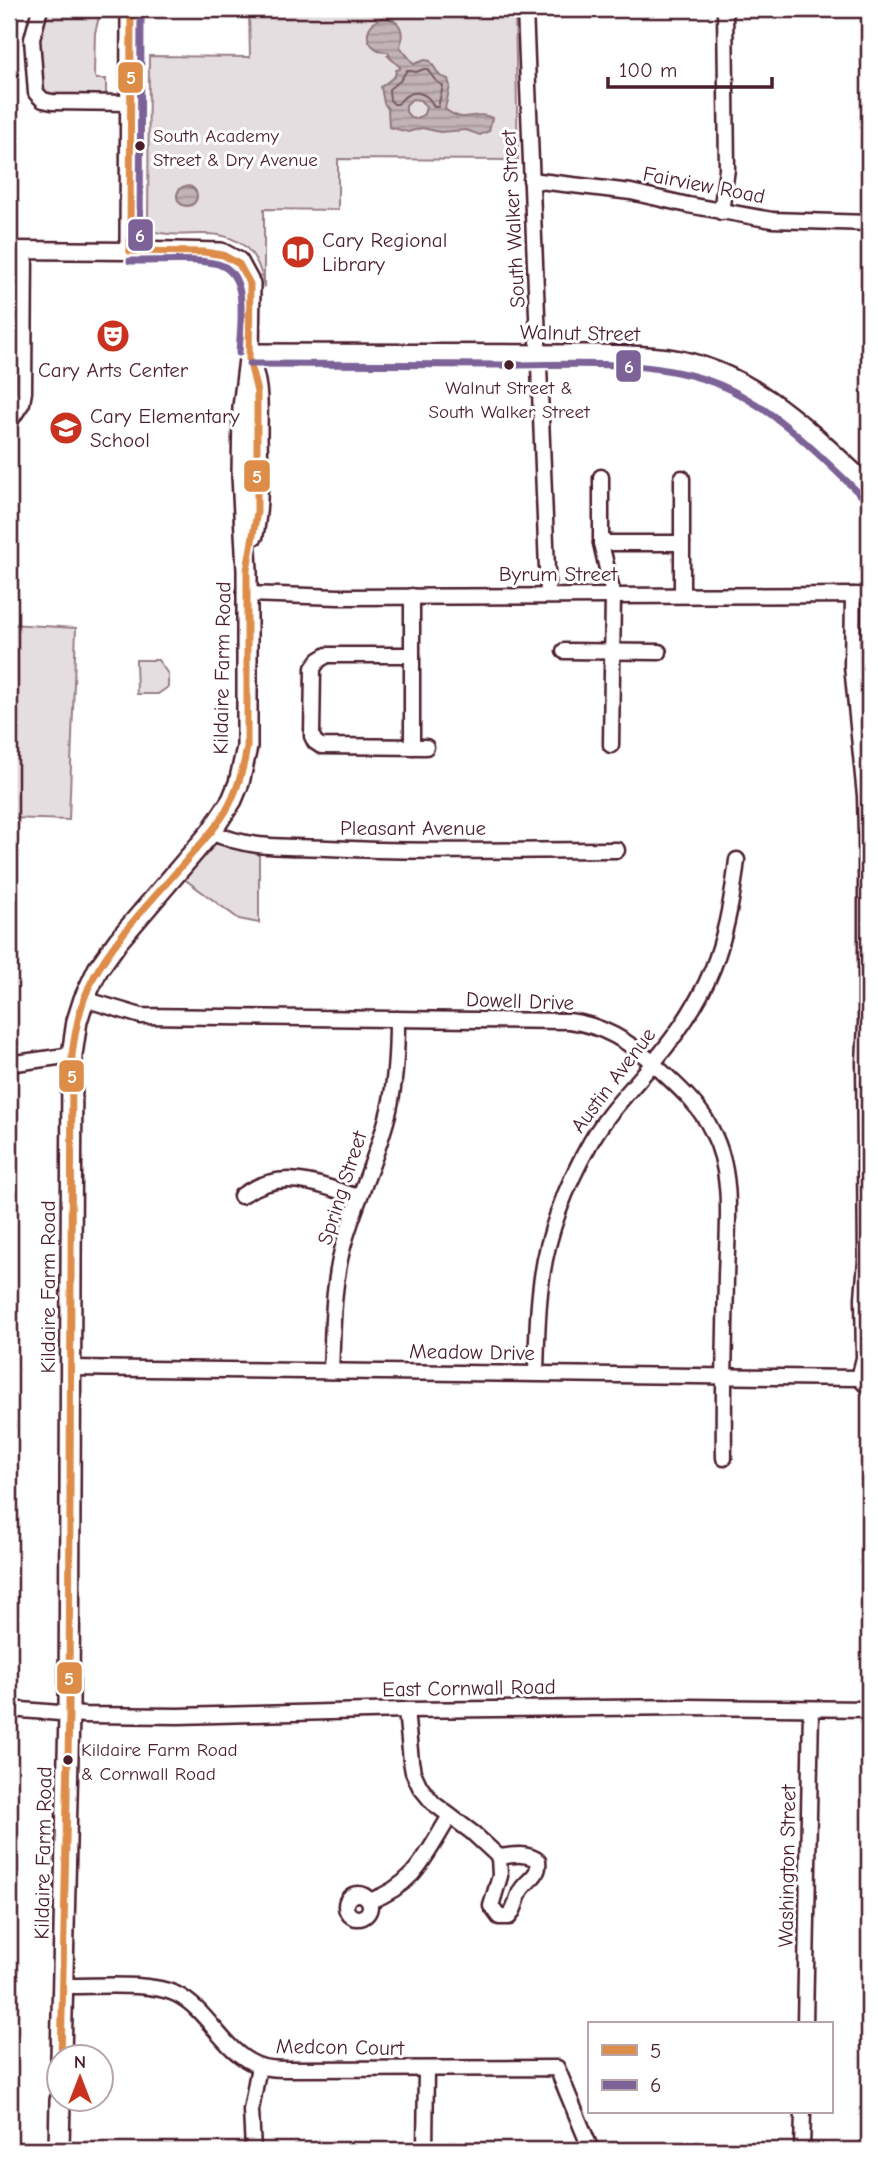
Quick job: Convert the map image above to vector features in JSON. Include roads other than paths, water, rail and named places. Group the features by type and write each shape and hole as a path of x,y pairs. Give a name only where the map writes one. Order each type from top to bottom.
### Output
{"main road":[{"path":"130,251 131,9"},
{"name":"Kildaire Farm Road","path":"61,2044 69,1713 72,1055 77,1021 98,969 211,832 232,800 239,783 247,747 247,570 242,448 243,407 249,356 250,284 238,262 221,253 130,251"},
{"name":"Walnut Street","path":"249,356 540,355 651,357 688,363 725,375 776,405 869,488"},
{"path":"59,2150 60,2114"}],"street":[{"path":"40,9 32,39 36,93 43,100 52,102 132,103"},
{"name":"South Walker Street","path":"525,9 548,595"},
{"path":"721,212 727,174 725,9"},
{"name":"Fairview Road","path":"531,180 631,192 772,220 869,223"},
{"path":"9,250 130,251"},
{"path":"9,423 23,403 26,250"},
{"path":"601,477 601,543 613,595 611,745"},
{"path":"682,478 682,595"},
{"path":"601,543 682,543"},
{"name":"Byrum Street","path":"247,594 339,597 869,595"},
{"path":"853,595 852,667 865,796 866,835 864,1383"},
{"path":"412,596 412,655 419,747 321,746 315,742 312,736 313,668 319,660 327,655 412,655"},
{"path":"564,651 659,652"},
{"name":"Pleasant Avenue","path":"211,832 238,843 268,847 411,851 617,850"},
{"name":"Austin Avenue","path":"536,1373 542,1274 558,1215 587,1148 603,1121 653,1063 688,1016 709,980 726,933 737,860"},
{"name":"Dowell Drive","path":"84,999 141,1016 546,1020 582,1023 621,1039 653,1063 701,1111 712,1130 723,1161 727,1206 724,1458"},
{"name":"Spring Street","path":"331,1371 336,1285 344,1245 389,1112 397,1066 397,1019"},
{"path":"9,1064 72,1055"},
{"path":"241,1196 272,1180 290,1180 306,1181 359,1197"},
{"name":"Meadow Drive","path":"70,1367 724,1376 864,1383"},
{"name":"East Cornwall Road","path":"9,1709 99,1715 227,1716 406,1710 675,1707 869,1709"},
{"name":"Washington Street","path":"805,2022 811,1709"},
{"path":"406,1710 411,1760 417,1781 428,1797 499,1857 499,1886 491,1906 499,1917 509,1917 522,1889 537,1874 539,1864 537,1858 531,1856 499,1857"},
{"path":"370,1900 396,1889 408,1879 450,1816"},
{"name":"Medcon Court","path":"62,1986 137,1987 172,1992 195,2006 233,2049 259,2066 289,2069 557,2068 591,2150"},
{"path":"253,2150 252,2102 259,2066"},
{"path":"425,2150 426,2068"},
{"path":"803,2114 803,2150"}],"water":[{"path":"382,18 398,23 402,36 400,47 414,64 430,61 440,76 448,79 450,86 445,109 464,117 480,115 492,118 489,131 480,135 466,130 440,132 422,128 408,132 389,127 388,109 381,87 395,76 400,67 388,56 388,52 380,51 370,43 368,32 375,22","holes":["412,99 420,100 426,107 424,114 416,119 411,118 406,112 406,105"]},
{"path":"187,186 194,189 197,196 194,203 187,206 180,203 177,196 180,189"}],"place":[{"name":"South Academy Street & Dry Avenue","path":"140,146"},
{"name":"Cary Regional Library","path":"298,252"},
{"name":"Cary Arts Center","path":"113,336"},
{"name":"Walnut Street & South Walker Street","path":"509,365"},
{"name":"Cary Elementary School","path":"66,428"},
{"name":"Kildaire Farm Road & Cornwall Road","path":"68,1760"}]}
